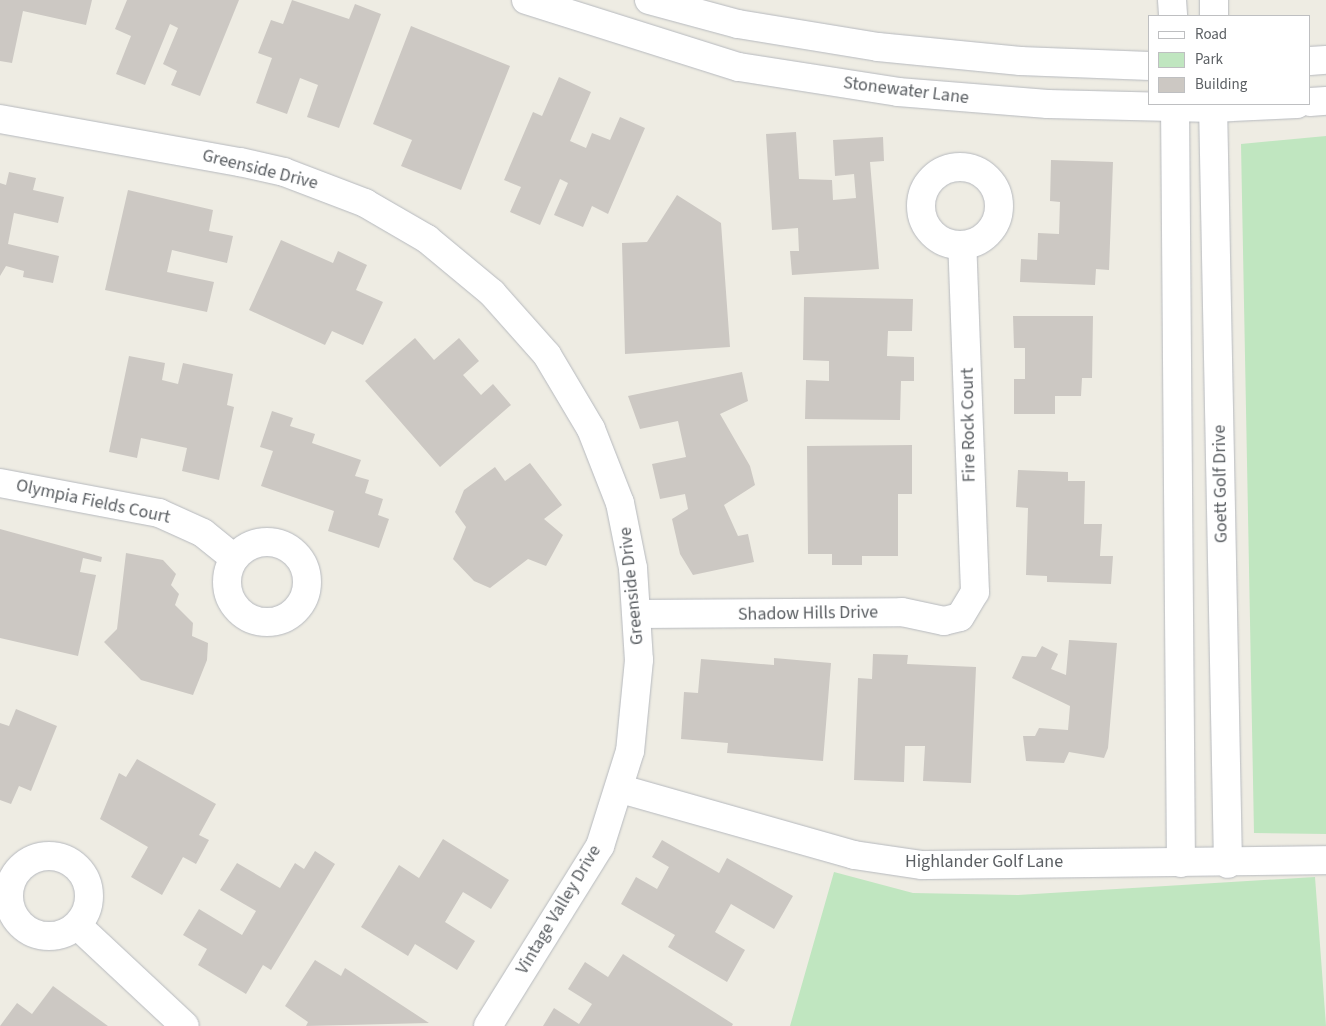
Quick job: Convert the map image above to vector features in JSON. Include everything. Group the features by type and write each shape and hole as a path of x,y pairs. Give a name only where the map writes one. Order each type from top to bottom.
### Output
{"street":[{"name":"Stonewater Lane","path":"526,0 759,71 968,99 1148,104"},
{"path":"649,0 738,24 878,47 1020,61 1148,66"},
{"path":"1172,0 1173,15"},
{"path":"1214,0 1214,15"},
{"path":"1311,61 1326,60"},
{"path":"1311,102 1326,101"},
{"name":"Stonewater Lane","path":"1175,105 1254,105"},
{"path":"1175,105 1181,863"},
{"name":"Goett Golf Drive","path":"1213,106 1228,864"},
{"name":"Greenside Drive","path":"0,119 284,172 365,203 456,261 524,327 559,373 591,429 628,533 638,614 636,715 621,788"},
{"name":"Fire Rock Court","path":"962,245 974,592 970,604"},
{"name":"Olympia Fields Court","path":"0,483 159,513 203,533 234,558"},
{"name":"Shadow Hills Drive","path":"638,614 902,612 944,621 960,617 970,604"},
{"name":"Highlander Golf Lane","path":"621,788 813,844 898,862 1228,864 1326,860"},
{"name":"Vintage Valley Drive","path":"488,1026 588,867 621,788"},
{"path":"78,926 185,1026"}],"green space":[{"path":"1326,136 1326,834 1254,833 1241,144"},
{"path":"834,872 913,893 1018,895 1315,877 1326,1026 790,1026"}],"building":[{"path":"0,0 92,0 86,25 23,11 12,63 0,61"},
{"path":"127,0 239,0 200,96 171,85 177,71 163,64 178,28 170,24 145,85 116,74 131,36 115,29"},
{"path":"292,0 349,19 355,4 381,14 339,128 307,117 318,85 300,78 287,114 256,103 272,58 258,53 271,20 283,24"},
{"path":"411,26 510,66 461,190 401,166 412,140 373,124"},
{"path":"559,77 591,92 570,141 586,148 592,133 610,140 620,117 645,128 608,214 592,206 583,227 554,215 568,183 560,179 540,225 510,212 521,187 504,180 533,112 542,116"},
{"path":"796,132 799,179 832,180 833,200 856,198 854,174 835,176 833,140 883,137 884,161 870,162 879,269 792,275 790,251 799,251 798,228 772,230 766,134"},
{"path":"1051,160 1113,162 1109,270 1096,269 1095,285 1020,282 1021,259 1037,260 1038,233 1059,234 1060,202 1050,201"},
{"path":"9,172 36,178 33,190 64,197 58,223 14,213 8,244 59,256 53,283 23,277 24,271 6,266 0,276 0,183 6,185"},
{"path":"128,190 213,210 209,231 233,236 227,263 172,250 167,272 214,282 207,312 105,290"},
{"path":"677,195 721,223 730,347 625,354 622,243 647,242"},
{"path":"281,240 333,263 338,251 367,265 356,290 383,302 363,345 332,331 325,345 249,310"},
{"path":"804,297 913,299 912,331 888,331 887,356 914,357 914,381 901,381 900,420 805,419 806,380 829,381 829,361 803,360"},
{"path":"1013,316 1093,316 1092,378 1082,378 1081,396 1055,396 1055,414 1014,414 1014,379 1025,379 1025,348 1014,348"},
{"path":"415,338 434,360 459,338 479,361 463,375 481,395 493,384 511,405 440,467 365,381"},
{"path":"129,356 165,363 162,380 178,384 183,363 233,374 227,405 234,407 219,480 182,471 187,448 141,438 137,458 109,452"},
{"path":"742,372 748,401 720,414 750,466 755,485 724,505 738,536 748,534 754,562 693,575 680,554 672,519 688,509 685,494 660,499 652,464 686,457 678,421 640,429 628,396"},
{"path":"272,411 293,418 290,426 315,434 312,443 361,460 355,476 369,480 365,493 383,499 378,515 389,519 379,548 328,531 334,511 261,486 273,451 260,447"},
{"path":"912,445 912,494 898,494 898,556 862,556 862,565 832,565 832,554 808,554 807,446"},
{"path":"530,463 562,505 544,519 563,535 546,566 528,559 490,588 474,581 453,559 466,527 455,512 464,490 495,467 505,481"},
{"path":"1018,470 1068,472 1068,481 1085,481 1084,524 1102,524 1100,556 1113,556 1111,584 1047,582 1047,576 1026,575 1028,508 1016,507"},
{"path":"0,529 102,557 101,562 83,558 80,572 96,575 78,656 0,638"},
{"path":"126,553 163,560 176,574 171,585 179,594 175,605 193,623 192,636 208,643 207,660 193,695 141,680 104,642 117,629"},
{"path":"1069,640 1117,643 1108,748 1104,758 1069,752 1064,763 1026,761 1023,736 1035,736 1039,728 1068,730 1070,706 1012,678 1022,656 1036,657 1042,646 1058,654 1051,669 1066,675"},
{"path":"873,654 908,655 907,664 976,667 971,783 923,781 925,746 905,746 904,782 854,780 858,678 872,679"},
{"path":"774,658 831,663 823,761 727,753 728,743 681,739 684,692 698,693 701,659 774,665"},
{"path":"16,709 57,726 31,791 19,786 11,804 0,800 0,723 9,726"},
{"path":"137,759 216,804 199,835 209,840 196,864 183,857 162,895 131,877 148,847 100,819 119,773 126,777"},
{"path":"443,839 509,880 491,909 463,892 445,922 475,941 457,970 415,944 408,956 361,927 399,865 419,878"},
{"path":"662,840 719,873 727,858 793,896 774,929 731,904 715,932 745,950 727,982 668,947 675,935 621,904 636,877 657,889 669,867 652,857"},
{"path":"315,851 335,864 271,970 263,965 246,994 198,965 207,949 183,935 199,909 242,935 256,911 220,890 237,863 280,888 295,863 304,869"},
{"path":"623,954 733,1024 732,1026 543,1026 554,1008 579,1024 592,1004 568,989 585,962 608,977"},
{"path":"315,960 341,976 345,968 429,1023 306,1026 308,1022 285,1006"},
{"path":"53,986 108,1026 0,1026 17,1003 32,1014"}]}
